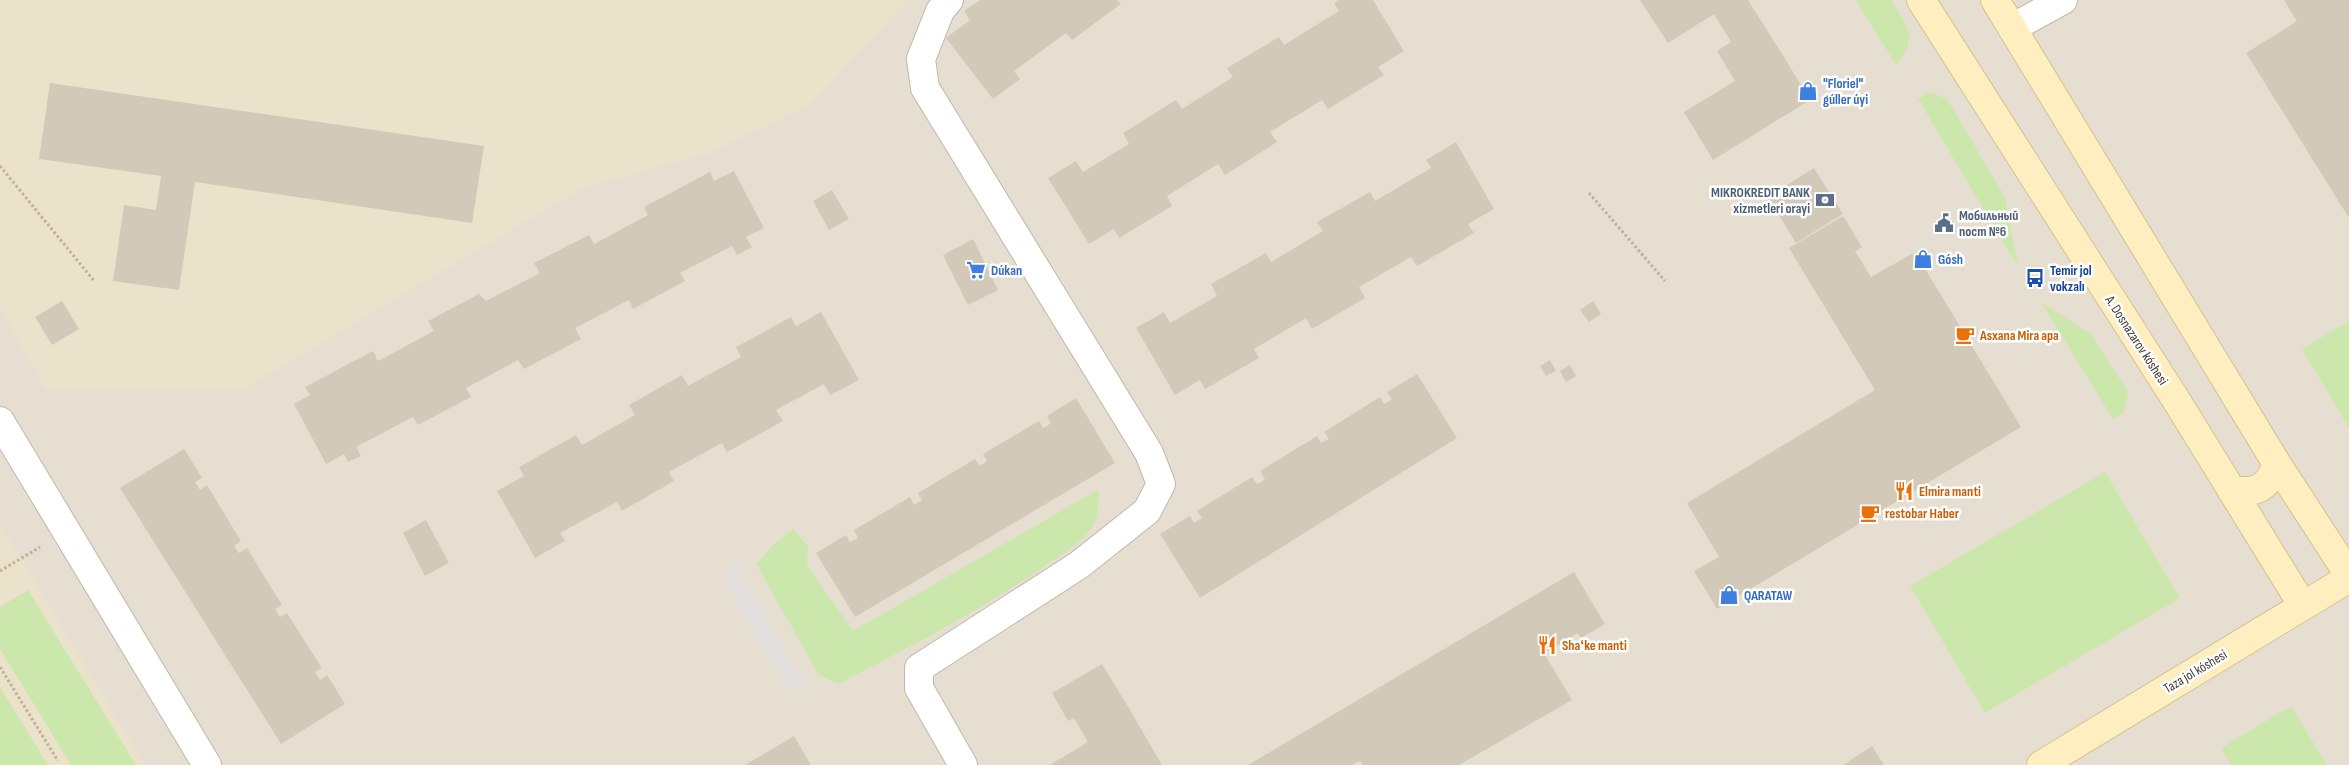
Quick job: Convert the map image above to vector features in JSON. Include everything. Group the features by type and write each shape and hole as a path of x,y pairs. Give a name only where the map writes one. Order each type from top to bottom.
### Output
{"main road":[{"name":"A. Dosnazarov kóshesi","path":"1920,0 2303,606"},
{"path":"1995,0 2277,464 2349,577"},
{"path":"2231,490 2246,492 2260,488 2271,481 2277,464"},
{"name":"Taza jol kóshesi","path":"2041,765 2349,577"}],"street":[{"path":"949,0 940,11 921,59 925,88 1149,453 1160,484 1147,511 1079,565 918,668 919,688 963,765"},
{"path":"2012,28 2063,0"},
{"path":"0,421 207,765"}],"path":[{"path":"0,166 95,282"},
{"path":"1589,193 1665,281"},
{"path":"0,571 67,532"},
{"path":"0,667 58,761"}],"shaded area":[{"path":"0,0 2349,0 2349,765 0,765"},
{"path":"0,0 907,0 810,105 709,153 584,187 242,390 46,389 0,308"},
{"path":"0,525 21,559 145,765 0,765"},
{"path":"734,561 808,689 788,690 724,582"}],"green space":[{"path":"1856,0 1891,0 1909,32 1907,47 1896,65"},
{"path":"1930,92 1947,99 2005,197 2018,267 1918,99"},
{"path":"2041,302 2091,334 2128,392 2124,413 2113,419"},
{"path":"2349,321 2349,428 2302,349"},
{"path":"2105,472 2180,598 1985,713 1910,586"},
{"path":"1099,489 1098,510 1094,525 1086,535 1068,550 968,614 838,684 819,675 756,564 775,543 793,529 808,546 807,565 853,631"},
{"path":"28,590 136,765 71,765 0,649 0,607"},
{"path":"0,687 48,765 0,765"},
{"path":"2291,706 2327,765 2231,765 2221,748"}],"building":[{"path":"980,0 1117,0 1121,4 1072,40 1066,33 1014,71 1020,79 993,99 946,38 970,20 964,11"},
{"path":"1339,0 1373,0 1404,51 1378,67 1384,75 1328,109 1322,100 1270,132 1277,142 1225,175 1218,164 1167,196 1172,206 1119,238 1114,229 1089,244 1048,178 1076,161 1083,172 1129,144 1123,133 1176,100 1182,109 1233,77 1227,68 1279,37 1284,45 1339,11 1334,3"},
{"path":"1640,0 1748,0 1810,100 1713,160 1684,112 1735,81 1717,51 1731,42 1714,14 1668,43"},
{"path":"2284,0 2349,0 2349,218 2246,53 2297,21"},
{"path":"50,83 484,146 472,223 195,182 179,290 113,281 124,205 156,210 161,176 39,159"},
{"path":"1456,142 1494,209 1468,224 1474,233 1417,266 1411,257 1359,287 1365,298 1312,329 1306,318 1254,349 1259,358 1205,389 1200,380 1175,395 1136,328 1164,312 1170,323 1217,296 1211,284 1266,253 1271,262 1323,231 1317,222 1370,192 1375,201 1431,168 1426,160"},
{"path":"1814,168 1843,214 1796,243 1768,197"},
{"path":"734,171 764,228 746,237 752,247 737,255 732,246 680,273 685,281 633,309 629,300 575,328 581,339 524,369 518,360 466,388 471,397 418,425 413,417 356,447 361,456 348,462 344,454 326,464 294,404 310,395 305,387 373,351 378,361 434,331 428,321 479,294 486,301 540,273 534,263 589,235 594,244 648,215 644,207 710,172 714,181"},
{"path":"832,190 849,219 829,230 813,201"},
{"path":"1843,216 1862,247 1855,251 1871,277 1915,252 2021,427 1717,609 1694,571 1719,557 1687,503 1875,390 1789,248"},
{"path":"973,239 998,290 968,305 943,255"},
{"path":"62,301 79,329 52,345 35,317"},
{"path":"1593,301 1601,314 1589,322 1580,310"},
{"path":"821,312 859,380 830,395 824,384 776,410 783,421 727,452 722,443 669,472 674,481 622,511 617,502 560,533 565,541 535,558 497,491 524,476 519,467 576,435 582,445 635,415 629,405 682,375 688,386 741,357 736,347 791,317 796,326"},
{"path":"1550,360 1556,371 1546,376 1540,366"},
{"path":"1570,365 1576,376 1566,382 1560,371"},
{"path":"1417,374 1457,438 1200,598 1160,534 1190,516 1194,523 1202,518 1197,511 1252,477 1257,484 1261,482 1265,479 1260,471 1317,436 1321,443 1329,439 1324,432 1380,397 1384,404 1392,399 1387,392"},
{"path":"1076,398 1115,463 855,617 816,553 846,535 850,542 858,538 854,530 910,497 914,505 922,500 918,493 975,459 980,466 987,461 983,454 1039,421 1043,428 1047,426 1051,423 1047,416"},
{"path":"184,449 202,478 195,482 200,490 207,485 241,541 234,546 239,553 247,548 282,605 275,609 280,617 287,613 322,668 315,672 320,680 327,675 345,704 281,744 120,488"},
{"path":"426,520 449,563 425,576 403,533"},
{"path":"1574,572 1605,624 1581,638 1578,633 1544,653 1572,700 1459,765 1363,765 1360,761 1352,765 1248,765"},
{"path":"1102,664 1162,765 1050,765 1088,742 1074,718 1068,721 1052,693"},
{"path":"794,736 811,765 745,765"},
{"path":"1872,746 1884,765 1843,765"}],"place":[{"name":"\"Floriel\" gúller úyi","path":"1808,91"},
{"name":"MIKROKREDIT BANK xizmetleri orayi","path":"1825,200"},
{"name":"Мобильный пост №6","path":"1944,223"},
{"name":"Gósh","path":"1923,259"},
{"name":"Dúkan","path":"976,270"},
{"name":"Temir jol vokzalı","path":"2035,278"},
{"name":"Asxana Mira apa","path":"1965,335"},
{"name":"Elmira manti","path":"1904,491"},
{"name":"restobar Haber","path":"1870,513"},
{"name":"QARATAW","path":"1729,595"},
{"name":"Shaʻke manti","path":"1547,645"}]}
